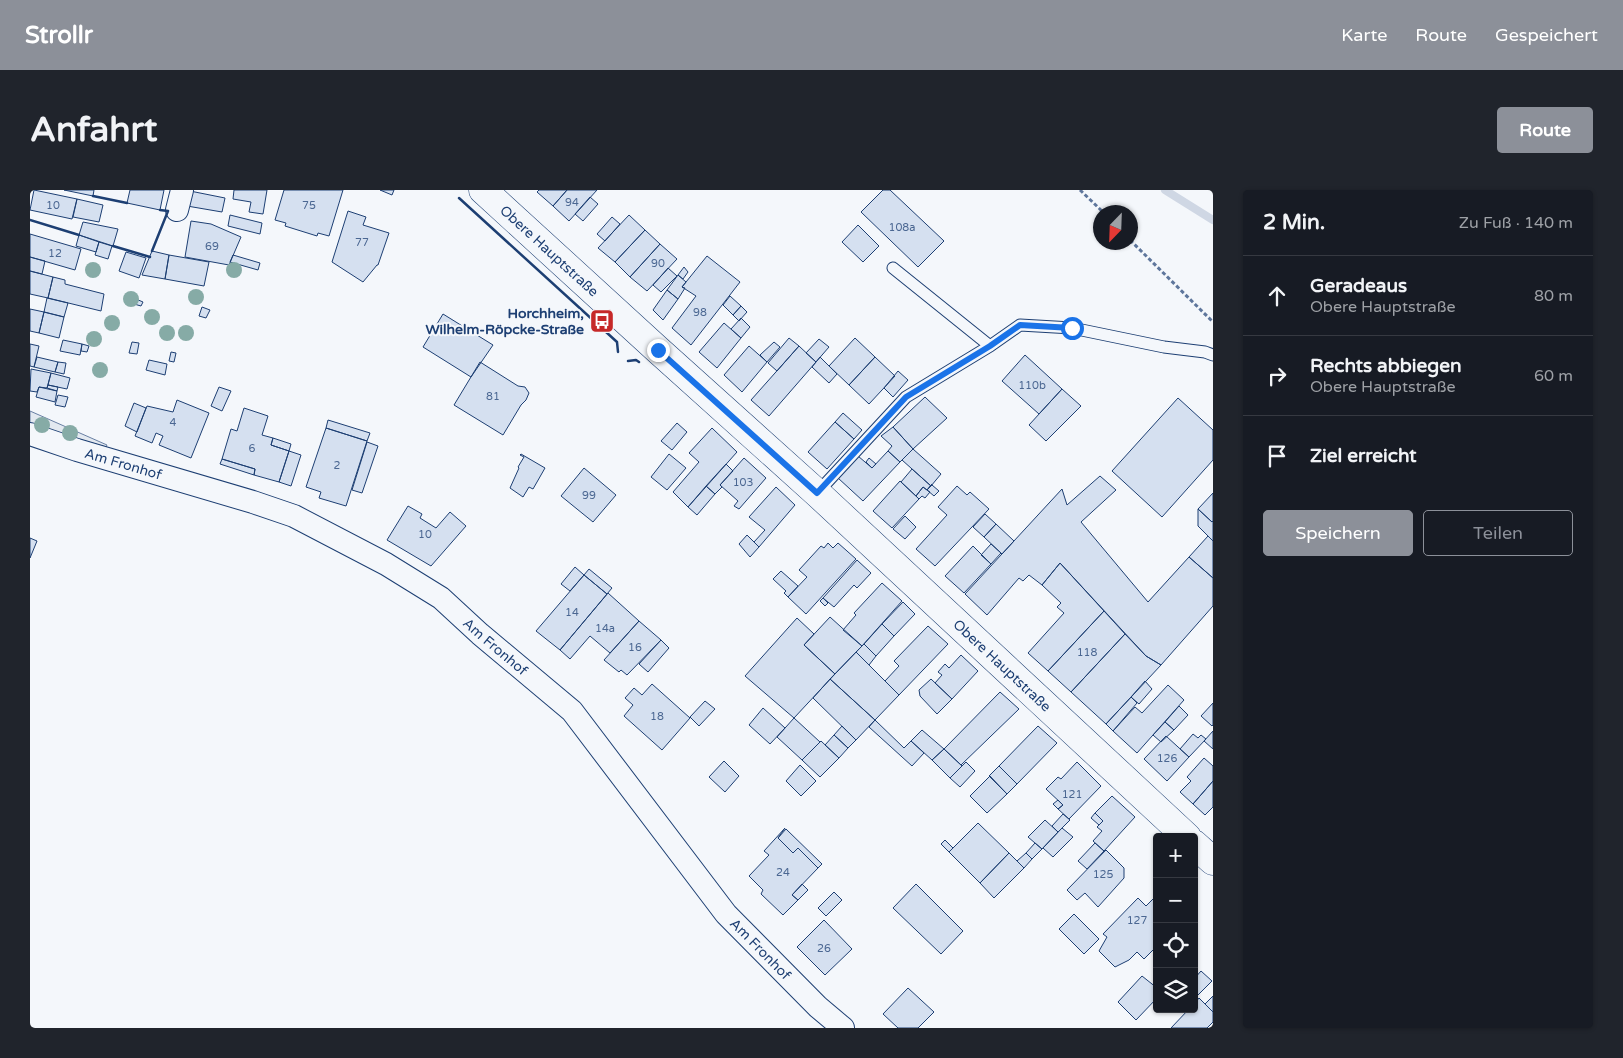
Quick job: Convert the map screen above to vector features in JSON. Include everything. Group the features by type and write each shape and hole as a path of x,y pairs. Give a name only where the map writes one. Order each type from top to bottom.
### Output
{"main road":[{"name":"Obere Hauptstraße","path":"483,190 817,493 1183,833"},
{"path":"1198,848 1213,861"}],"street":[{"name":"Am Fronhof","path":"30,434 294,516 386,564 441,598 480,634 572,711 726,914 818,1007 843,1028"}],"lane":[{"path":"893,268 990,346"},
{"path":"817,493 906,397 990,346 1020,325 1072,328 1164,347 1206,352 1213,355"}],"path":[{"path":"1080,190 1096,205"},
{"path":"1138,248 1213,322"}],"shaded area":[{"path":"30,411 107,445 106,447 30,425"}],"building":[{"path":"34,190 77,199 72,219 30,210"},
{"path":"64,190 94,190 93,196"},
{"path":"130,190 164,190 160,210 127,203"},
{"path":"234,190 267,190 263,214 249,212 251,202 233,199"},
{"path":"284,190 343,190 329,236 318,233 317,236 285,226 286,223 275,220"},
{"path":"380,190 394,190 392,195"},
{"path":"539,190 567,190 553,206 537,192"},
{"path":"567,190 597,190 569,221 553,206"},
{"path":"883,190 890,190 944,241 918,267 861,212"},
{"path":"190,191 225,198 222,212 187,206"},
{"path":"590,197 598,204 583,221 575,214"},
{"path":"77,199 103,205 99,222 73,217"},
{"path":"348,211 366,217 363,225 389,233 378,265 363,282 332,262"},
{"path":"230,215 262,223 260,234 228,226"},
{"path":"629,215 645,230 615,262 598,248"},
{"path":"612,217 620,224 605,241 597,234"},
{"path":"191,221 211,224 241,237 229,265 185,257"},
{"path":"83,222 118,229 113,246 79,235"},
{"path":"858,225 879,246 863,262 842,242"},
{"path":"645,230 660,244 630,277 615,262"},
{"path":"30,234 81,249 75,270 30,257"},
{"path":"79,235 99,242 96,252 76,246"},
{"path":"99,242 112,246 108,259 95,255"},
{"path":"660,244 677,259 647,291 630,277"},
{"path":"152,251 169,255 165,279 142,275"},
{"path":"126,252 146,258 139,278 119,271"},
{"path":"169,255 209,262 204,286 165,279"},
{"path":"233,255 260,263 258,270 230,262"},
{"path":"707,256 740,282 691,345 672,328 696,296 682,287"},
{"path":"30,257 45,261 42,274 30,271"},
{"path":"684,267 688,272 683,279 678,275"},
{"path":"668,268 677,276 661,292 653,285"},
{"path":"30,271 53,277 48,298 30,294"},
{"path":"678,275 686,282 682,287 685,288 678,299 667,290"},
{"path":"53,277 65,280 65,284 104,294 101,311 48,298"},
{"path":"667,290 678,299 663,320 653,310"},
{"path":"730,296 741,306 733,315 723,305"},
{"path":"47,298 68,303 64,317 44,312"},
{"path":"136,299 143,302 141,306 134,304"},
{"path":"741,306 747,312 739,321 733,315"},
{"path":"202,307 210,310 206,318 199,316"},
{"path":"30,309 44,312 39,333 30,331"},
{"path":"44,312 64,317 59,338 39,333"},
{"path":"443,314 493,345 471,377 423,347"},
{"path":"741,318 750,327 741,338 731,329"},
{"path":"724,323 741,338 717,368 699,352"},
{"path":"789,338 799,346 777,371 768,363"},
{"path":"855,338 875,357 849,385 829,366"},
{"path":"819,339 829,347 816,362 806,353"},
{"path":"63,340 82,344 80,355 60,351"},
{"path":"132,342 139,343 137,354 129,353"},
{"path":"774,342 780,347 767,362 760,355"},
{"path":"30,344 39,346 34,367 30,366"},
{"path":"82,344 89,346 87,352 81,351"},
{"path":"749,346 767,362 742,392 724,375"},
{"path":"799,346 816,362 769,416 751,400"},
{"path":"171,352 176,353 174,362 169,361"},
{"path":"1025,355 1062,389 1039,414 1002,381"},
{"path":"37,357 58,362 55,372 34,367"},
{"path":"820,357 837,374 829,383 812,367"},
{"path":"875,357 895,376 869,404 849,385"},
{"path":"149,360 167,364 165,375 146,370"},
{"path":"58,362 66,363 64,374 55,372"},
{"path":"480,362 518,386 525,387 529,393 503,435 454,405"},
{"path":"31,369 51,373 47,388 39,387 37,392 30,391"},
{"path":"898,371 908,380 893,397 884,388"},
{"path":"51,373 70,378 67,389 48,385"},
{"path":"48,385 58,387 57,391 47,388"},
{"path":"39,387 57,391 55,402 36,397"},
{"path":"219,387 231,391 222,411 211,406"},
{"path":"1062,389 1081,406 1046,441 1029,425"},
{"path":"58,395 68,397 65,407 55,405"},
{"path":"925,397 947,418 913,449 893,427"},
{"path":"1178,398 1213,430 1213,460 1162,517 1112,471"},
{"path":"177,400 209,413 191,458 159,445 163,436 156,433 152,443 135,436 147,406 173,412"},
{"path":"134,403 146,408 137,432 125,426"},
{"path":"244,408 268,416 262,435 273,438 271,445 289,451 279,482 254,475 255,469 222,459 231,429 237,431"},
{"path":"843,413 862,430 854,439 835,422"},
{"path":"328,420 370,433 367,441 326,428"},
{"path":"835,422 854,439 827,469 808,452"},
{"path":"677,423 687,432 672,450 661,441"},
{"path":"893,427 913,449 900,462 888,451 892,446 881,436"},
{"path":"326,428 367,441 346,506 319,498 321,492 306,487"},
{"path":"712,428 737,452 688,507 673,492 699,462 689,453"},
{"path":"273,438 291,444 289,451 271,445"},
{"path":"367,442 378,446 362,493 352,490"},
{"path":"913,449 941,474 931,486 902,460"},
{"path":"289,451 301,455 291,486 279,482"},
{"path":"888,451 900,462 863,501 838,478 858,456 872,468"},
{"path":"521,454 545,468 533,489 529,487 523,497 510,488 524,457"},
{"path":"669,454 686,468 667,490 651,477"},
{"path":"744,458 766,478 739,509 734,506 738,501 720,485"},
{"path":"869,458 876,464 872,468 866,462"},
{"path":"222,459 255,469 254,475 220,464"},
{"path":"726,464 733,471 720,485 722,487 715,494 706,486"},
{"path":"584,468 616,495 593,522 561,496"},
{"path":"912,469 931,486 927,490 923,487 916,496 901,482"},
{"path":"1100,476 1116,490 1081,522 1148,602 1189,557 1213,578 1213,606 1161,665 1146,656 1060,563 1042,585 1029,575 1023,581 1019,578 987,615 965,594 1062,489 1067,505"},
{"path":"900,481 919,499 892,528 873,511"},
{"path":"932,485 939,491 934,496 927,490"},
{"path":"706,486 715,494 697,515 688,507"},
{"path":"957,486 967,495 970,492 989,509 935,566 916,549 947,515 938,507"},
{"path":"776,487 795,505 759,547 754,542 765,530 749,517"},
{"path":"923,487 930,492 925,498 922,496 919,499 916,496"},
{"path":"1213,493 1213,521 1212,522 1198,509"},
{"path":"408,506 422,514 420,518 436,528 450,512 466,526 431,566 387,540"},
{"path":"1198,509 1213,521 1213,541 1198,526"},
{"path":"985,514 996,524 984,537 973,527"},
{"path":"905,516 916,527 905,539 893,529"},
{"path":"996,524 1014,541 1002,554 984,537"},
{"path":"747,535 759,547 750,557 739,544"},
{"path":"1208,536 1213,541 1213,578 1189,557"},
{"path":"30,538 37,541 30,558"},
{"path":"828,543 833,548 838,543 856,559 806,614 788,597 807,577 799,570 821,546 824,548"},
{"path":"991,544 1001,553 991,564 981,555"},
{"path":"973,546 991,564 964,593 945,576"},
{"path":"857,560 871,573 857,588 854,585 834,607 823,598"},
{"path":"1060,563 1104,611 1048,671 1028,653 1064,613 1057,607 1061,603 1042,585"},
{"path":"575,567 584,575 570,591 561,584"},
{"path":"589,569 612,588 607,594 584,575"},
{"path":"781,571 798,586 788,597 784,593 786,591 773,579"},
{"path":"584,575 607,594 560,650 536,631"},
{"path":"882,583 902,601 862,646 843,630 856,615 854,613"},
{"path":"608,593 639,621 610,653 590,636 570,659 560,650"},
{"path":"823,598 828,603 825,606 820,601"},
{"path":"903,602 915,614 894,636 882,624"},
{"path":"1104,611 1125,634 1071,692 1048,671"},
{"path":"830,617 862,646 835,674 804,645"},
{"path":"797,618 814,634 804,645 835,674 794,718 745,676"},
{"path":"639,621 661,640 627,675 621,670 619,672 604,660"},
{"path":"882,624 894,636 876,656 864,644"},
{"path":"928,626 948,644 899,695 885,681 899,666 894,661"},
{"path":"1125,634 1146,656 1161,665 1106,724 1071,692"},
{"path":"661,640 669,648 648,672 639,664"},
{"path":"864,644 876,656 869,665 856,652"},
{"path":"856,652 899,695 875,720 830,679"},
{"path":"961,655 978,671 952,699 935,683 942,675 938,672 945,664 949,668"},
{"path":"830,679 875,720 856,740 813,698"},
{"path":"931,679 952,699 937,714 920,696 919,690"},
{"path":"1145,681 1152,689 1139,704 1131,697"},
{"path":"652,684 690,718 662,750 624,716 633,705 625,698 634,688 642,695"},
{"path":"1168,685 1184,700 1137,753 1113,731 1135,707 1142,713"},
{"path":"1000,692 1019,709 961,765 944,749"},
{"path":"1131,697 1137,703 1113,731 1106,724"},
{"path":"705,701 715,709 699,726 690,717"},
{"path":"1213,703 1213,725 1212,726 1201,716"},
{"path":"1179,706 1188,715 1174,730 1165,722"},
{"path":"763,708 785,728 770,744 749,725"},
{"path":"794,718 820,742 802,760 777,737"},
{"path":"875,720 904,748 911,741 924,753 912,766 869,727"},
{"path":"1165,722 1174,730 1161,742 1153,735"},
{"path":"842,726 856,740 848,748 834,735"},
{"path":"1038,726 1057,743 1017,784 999,766"},
{"path":"922,730 944,749 932,760 911,741"},
{"path":"1213,731 1213,749 1204,741"},
{"path":"1193,734 1198,738 1201,735 1206,739 1189,757 1180,749"},
{"path":"834,735 848,748 839,758 825,745"},
{"path":"1166,736 1189,757 1167,781 1144,759"},
{"path":"821,741 839,758 820,777 802,760"},
{"path":"944,749 962,766 950,778 932,760"},
{"path":"1204,758 1213,766 1213,781 1193,804 1180,792 1191,781 1187,777"},
{"path":"724,761 739,776 725,792 709,777"},
{"path":"966,762 975,771 960,787 950,778"},
{"path":"1077,762 1101,786 1069,819 1058,809 1063,805 1046,789 1058,777 1061,779"},
{"path":"800,765 816,781 801,796 786,781"},
{"path":"999,766 1017,784 1007,794 989,776"},
{"path":"990,776 1007,794 987,813 970,796"},
{"path":"1213,781 1213,807 1205,815 1193,804"},
{"path":"1112,796 1135,817 1104,851 1093,841 1102,831 1097,827 1103,821 1095,813"},
{"path":"1058,800 1063,805 1058,809 1053,804"},
{"path":"1095,813 1103,821 1099,825 1091,818"},
{"path":"1063,814 1070,820 1058,832 1052,826"},
{"path":"1045,820 1058,832 1042,849 1028,837"},
{"path":"978,823 1009,853 980,883 949,852"},
{"path":"785,828 778,838 793,853 798,848 818,868 792,895 798,900 783,915 761,894 763,890 749,876 769,855 764,851"},
{"path":"1062,828 1073,837 1053,857 1043,848"},
{"path":"786,829 822,864 818,868 798,848 793,853 778,838"},
{"path":"945,840 953,848 949,852 941,844"},
{"path":"1035,843 1042,849 1032,859 1026,853"},
{"path":"1095,843 1104,851 1087,869 1078,861"},
{"path":"1106,850 1124,868 1124,878 1098,907 1085,893 1077,900 1067,890"},
{"path":"1009,853 1024,868 994,898 980,883"},
{"path":"1026,853 1032,859 1024,868 1017,861"},
{"path":"802,884 808,890 798,900 792,895"},
{"path":"916,884 963,931 941,954 893,908"},
{"path":"834,892 842,900 826,916 818,908"},
{"path":"1138,898 1146,906 1153,899 1153,950 1144,959 1137,952 1129,960 1115,967 1099,951 1107,937 1103,934"},
{"path":"1074,914 1099,939 1084,954 1059,929"},
{"path":"824,920 852,949 825,975 797,947"},
{"path":"1201,971 1212,981 1198,995 1198,974"},
{"path":"1142,976 1153,985 1153,1002 1136,1020 1118,1002"},
{"path":"908,988 934,1012 918,1028 898,1028 883,1014"},
{"path":"1213,996 1213,1012 1205,1004"},
{"path":"1199,998 1213,1012 1213,1022 1207,1028 1171,1028 1185,1013 1198,1013"}],"waterway":[{"path":"1165,190 1213,220"}],"wall":[{"path":"93,196 127,203"},
{"path":"459,198 617,342 618,352"},
{"path":"152,251 168,211 160,210"},
{"path":"30,220 79,235"},
{"path":"113,246 150,257"},
{"path":"628,361 636,360 639,362"}],"place":[{"name":"Horchheim, Wilhelm-Röpcke-Straße","path":"602,321"}],"route":[{"path":"658,350 817,493 906,397 990,346 1020,325 1072,328"}]}
